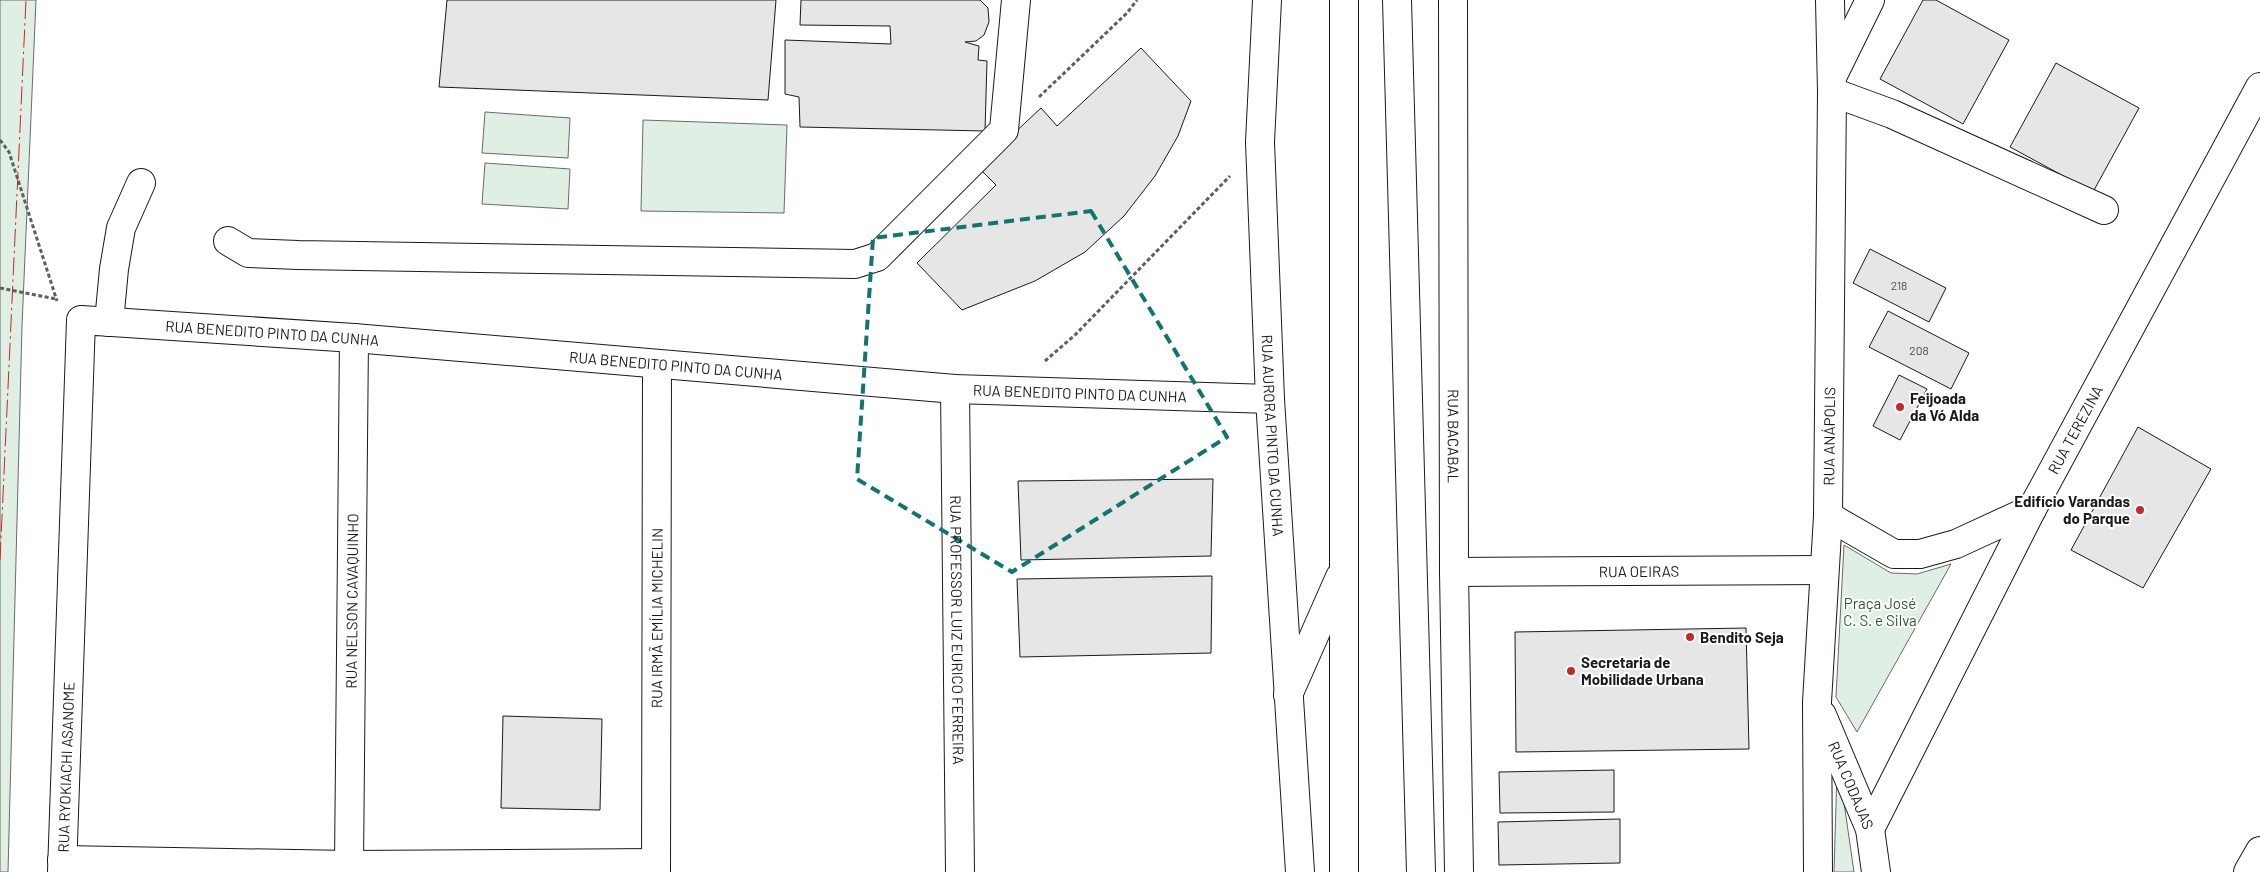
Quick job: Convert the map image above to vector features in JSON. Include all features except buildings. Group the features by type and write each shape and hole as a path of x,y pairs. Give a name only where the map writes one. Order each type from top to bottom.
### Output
{"street":[{"path":"228,241 248,253 298,255 856,264 877,257 1004,130 1016,0"},
{"name":"RUA AURORA PINTO DA CUNHA","path":"1267,0 1260,142 1270,399 1300,872"},
{"path":"1344,0 1344,872"},
{"path":"1397,0 1421,872"},
{"name":"RUA BACABAL","path":"1453,0 1454,572 1459,872"},
{"name":"RUA ANÁPOLIS","path":"1818,872 1816,702 1828,516 1832,84 1830,0"},
{"path":"1870,0 1832,84 1892,114 2104,210"},
{"name":"RUA TEREZINA","path":"1870,829 2032,509 2260,87"},
{"path":"109,322 114,269 121,228 141,183"},
{"name":"RUA BENEDITO PINTO DA CUNHA","path":"81,320 354,338 955,389 1012,389 1270,399"},
{"name":"RUA RYOKIACHI ASANOME","path":"81,320 62,866 349,864 656,868"},
{"name":"RUA NELSON CAVAQUINHO","path":"349,864 354,338"},
{"name":"RUA IRMÃ EMÍLIA MICHELIN","path":"656,868 657,364"},
{"name":"RUA PROFESSOR LUIZ EURICO FERREIRA","path":"955,389 960,872"},
{"path":"1828,516 1894,554 1920,554 1956,544 2032,509"},
{"path":"1288,695 1345,566"},
{"name":"RUA OEIRAS","path":"1454,572 1824,570"},
{"name":"RUA CODAJAS","path":"1816,702 1870,829 1876,872"},
{"path":"2248,872 2260,850"}],"path":[{"path":"1004,130 1127,13 1138,0"},
{"path":"0,140 9,152 57,299 57,312 61,318 81,320"},
{"path":"1012,389 1075,335 1222,184 1260,142"},
{"path":"0,288 57,299"}],"highlighted area":[{"path":"1091,211 1227,437 1012,572 857,479 873,238"}],"green space":[{"path":"0,0 36,0 22,326 8,872 0,872"},
{"path":"485,112 570,118 568,158 482,153"},
{"path":"643,120 787,125 784,213 641,211"},
{"path":"485,163 570,169 568,209 482,204"},
{"name":"Praça José C. S. e Silva","path":"1844,545 1891,573 1917,574 1951,564 1857,732 1836,697"},
{"path":"1837,770 1840,775 1854,872 1834,872"}],"power":[{"path":"0,560 26,0"}],"place":[{"name":"Feijoada da Vó Alda","path":"1900,407"},
{"name":"Edifício Varandas do Parque","path":"2140,510"},
{"name":"Bendito Seja","path":"1690,637"},
{"name":"Secretaria de Mobilidade Urbana","path":"1571,671"}]}
